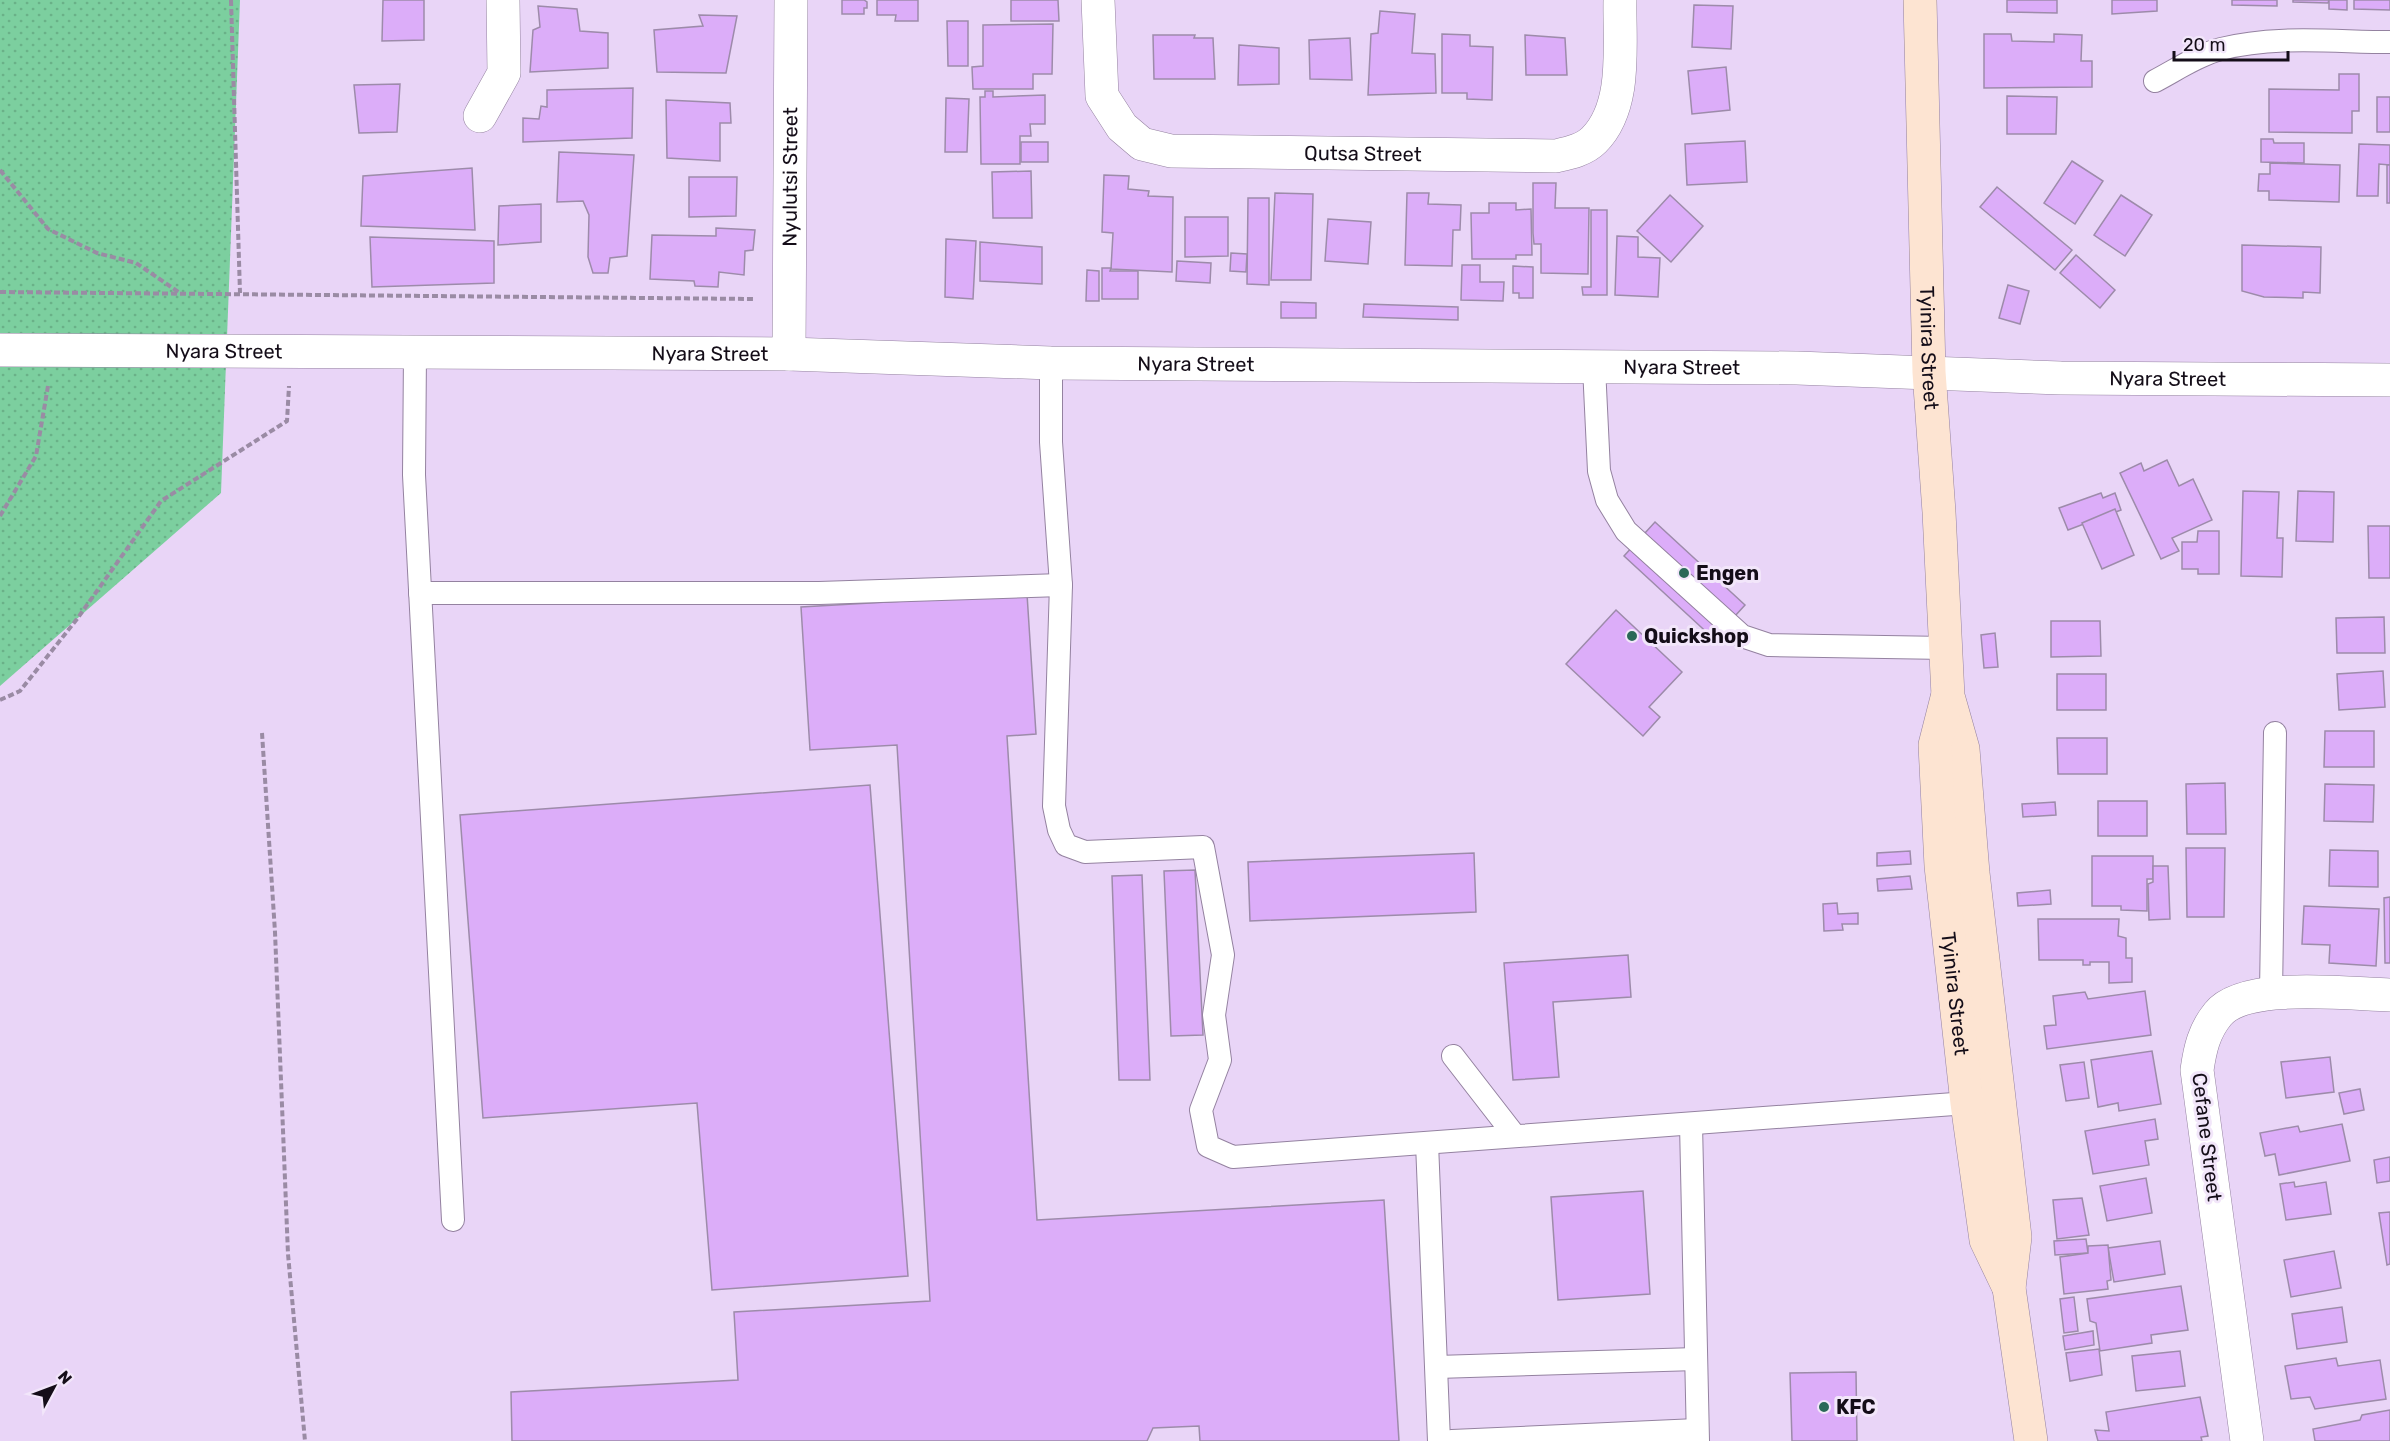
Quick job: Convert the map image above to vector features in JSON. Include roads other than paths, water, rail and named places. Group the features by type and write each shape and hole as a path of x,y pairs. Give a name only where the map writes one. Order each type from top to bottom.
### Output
{"street":[{"path":"480,116 504,73 503,0"},
{"name":"Nyulutsi Street","path":"789,354 790,0"},
{"name":"Qutsa Street","path":"1098,0 1102,96 1122,127 1143,144 1171,151 1556,156 1578,150 1594,141 1615,107 1620,0"},
{"name":"Tyinira Street","path":"1920,0 1929,372 1948,696 1963,749 1973,873 1982,1102 2015,1237 2009,1288 2031,1441"},
{"name":"Nyara Street","path":"0,350 789,354 1051,363 1594,367 1929,372 2061,378 2390,380"},
{"name":"Cefane Street","path":"2247,1441 2197,1070 2202,1040 2219,1012 2244,997 2271,993 2390,995"}],"lane":[{"path":"2155,81 2218,49 2244,44 2277,41 2390,42"},
{"path":"415,353 414,475 453,1220"},
{"path":"1051,363 1051,442 1061,585 1054,806 1059,830 1066,845 1085,852 1203,847 1223,955 1214,1015 1220,1060 1201,1110 1208,1146 1233,1157 1982,1102"},
{"path":"1594,367 1599,471 1607,500 1626,531 1742,636 1769,645 1946,648"},
{"path":"420,593 819,593 1061,585"},
{"path":"2271,993 2275,733"},
{"path":"1453,1056 1515,1136"},
{"path":"1452,1441 1698,1435 1691,1124"},
{"path":"1427,1143 1439,1441"},
{"path":"1437,1367 1696,1359"}],"place":[{"name":"Engen","path":"1684,573"},
{"name":"Quickshop","path":"1632,636"},
{"name":"KFC","path":"1824,1407"}]}
